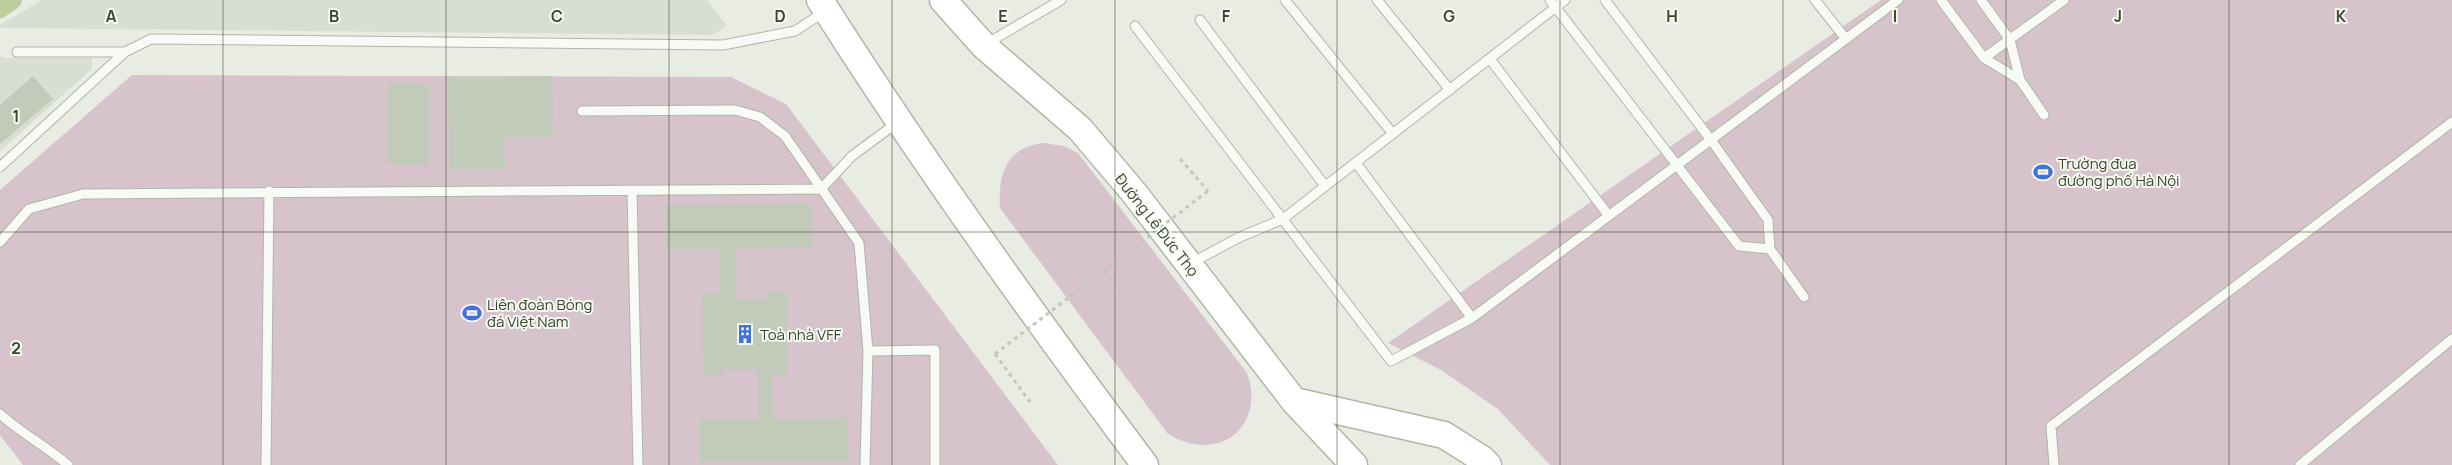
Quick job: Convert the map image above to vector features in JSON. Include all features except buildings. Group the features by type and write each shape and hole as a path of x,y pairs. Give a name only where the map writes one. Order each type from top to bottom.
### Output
{"main road":[{"name":"Đường Lê Đức Thọ","path":"944,0 984,46 1080,129 1135,194 1294,400 1354,465"},
{"path":"823,6 898,122 1073,369 1145,465"},
{"path":"1294,400 1444,435 1482,459 1488,465"}],"lane":[{"path":"984,46 1061,0"},
{"path":"1285,0 1393,134"},
{"path":"1377,0 1450,90"},
{"path":"1189,264 1240,237 1283,219 1490,59 1553,4 1566,0"},
{"path":"1605,0 1711,140 1768,220 1770,250 1804,297"},
{"path":"1815,0 1846,39"},
{"path":"1135,26 1391,361 1472,318 1898,0"},
{"path":"1941,0 1984,58 2020,80"},
{"path":"1981,0 2010,40 2020,80 2044,115"},
{"path":"1984,58 2064,0"},
{"path":"1553,4 1739,246 1770,250"},
{"path":"0,167 125,52 151,39 723,45 795,31 823,6"},
{"path":"1200,20 1325,186"},
{"path":"17,52 125,52"},
{"path":"1490,59 1609,216"},
{"path":"582,111 735,110 760,117 785,136 859,243 868,351 865,465"},
{"path":"0,242 29,210 83,194 269,191 821,189 852,156 898,122"},
{"path":"2054,465 2051,426 2452,122"},
{"path":"1356,162 1472,318"},
{"path":"632,190 638,465"},
{"path":"266,465 269,191"},
{"path":"2300,465 2452,338"},
{"path":"868,351 935,350 935,465"},
{"path":"0,414 12,425 50,449 68,465"}],"path":[{"path":"1030,402 995,354 1208,191 1180,159"},
{"path":"1104,270 1131,307"}],"shaded area":[{"path":"42,0 707,0 727,26 712,35 0,28 0,25"},
{"name":"Trường đua đường phố Hà Nội","path":"1881,0 2452,0 2452,465 1550,465 1498,409 1441,370 1388,343"},
{"path":"0,55 3,58 92,58 92,69 0,151"},
{"name":"Liên đoàn Bóng đá Việt Nam","path":"132,75 731,77 786,104 1058,465 23,465 0,435 0,190"},
{"path":"1044,143 1063,146 1078,153 1247,373 1251,392 1250,409 1244,424 1234,435 1220,442 1205,445 1187,442 1168,434 1000,208 1001,184 1007,164 1021,150"}],"waterway":[{"path":"0,9 13,0"}],"place":[{"name":"Trường đua đường phố Hà Nội","path":"2043,172"},
{"name":"Liên đoàn Bóng đá Việt Nam","path":"472,313"},
{"name":"Toà nhà VFF","path":"745,334"}]}
